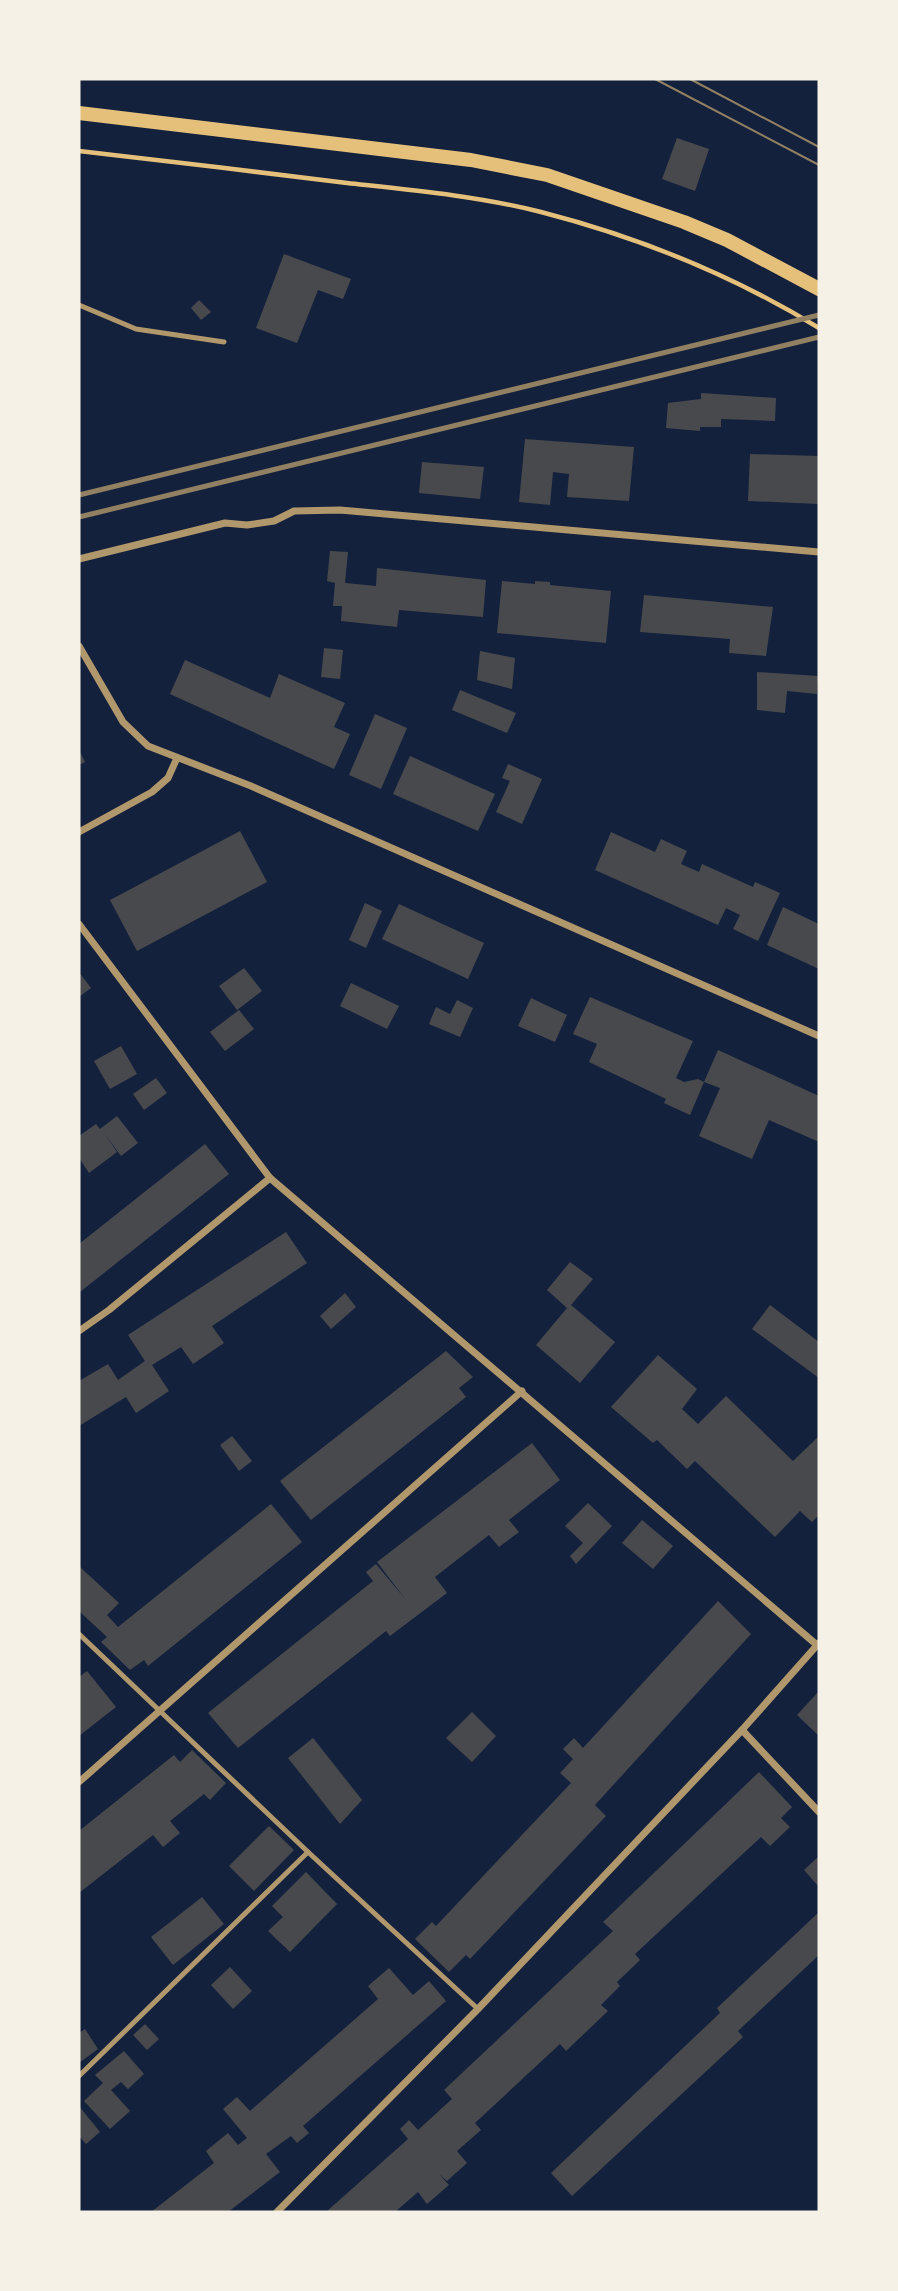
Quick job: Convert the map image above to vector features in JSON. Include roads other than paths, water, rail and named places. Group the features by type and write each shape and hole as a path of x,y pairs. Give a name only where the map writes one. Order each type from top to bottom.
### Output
{"main road":[{"path":"79,113 471,160 547,175 684,222 727,240 819,289"}],"street":[{"path":"79,559 225,523 247,525 274,521 294,511 341,510 819,552"},
{"path":"79,646 123,722 148,746 251,786 819,1036"},
{"path":"79,832 152,792 168,778 177,758"},
{"path":"79,924 270,1178 818,1644 742,1730 478,2009 277,2212"},
{"path":"79,1331 109,1310 270,1178"},
{"path":"79,1782 522,1391"},
{"path":"742,1730 819,1812"}],"lane":[{"path":"79,305 136,329 224,342"},
{"path":"79,1634 308,1853 478,2009"},
{"path":"79,2076 308,1853"}],"tram line":[{"path":"655,79 819,165"},
{"path":"690,79 819,147"}],"railway":[{"path":"79,495 819,315"},
{"path":"79,517 819,337"}]}
